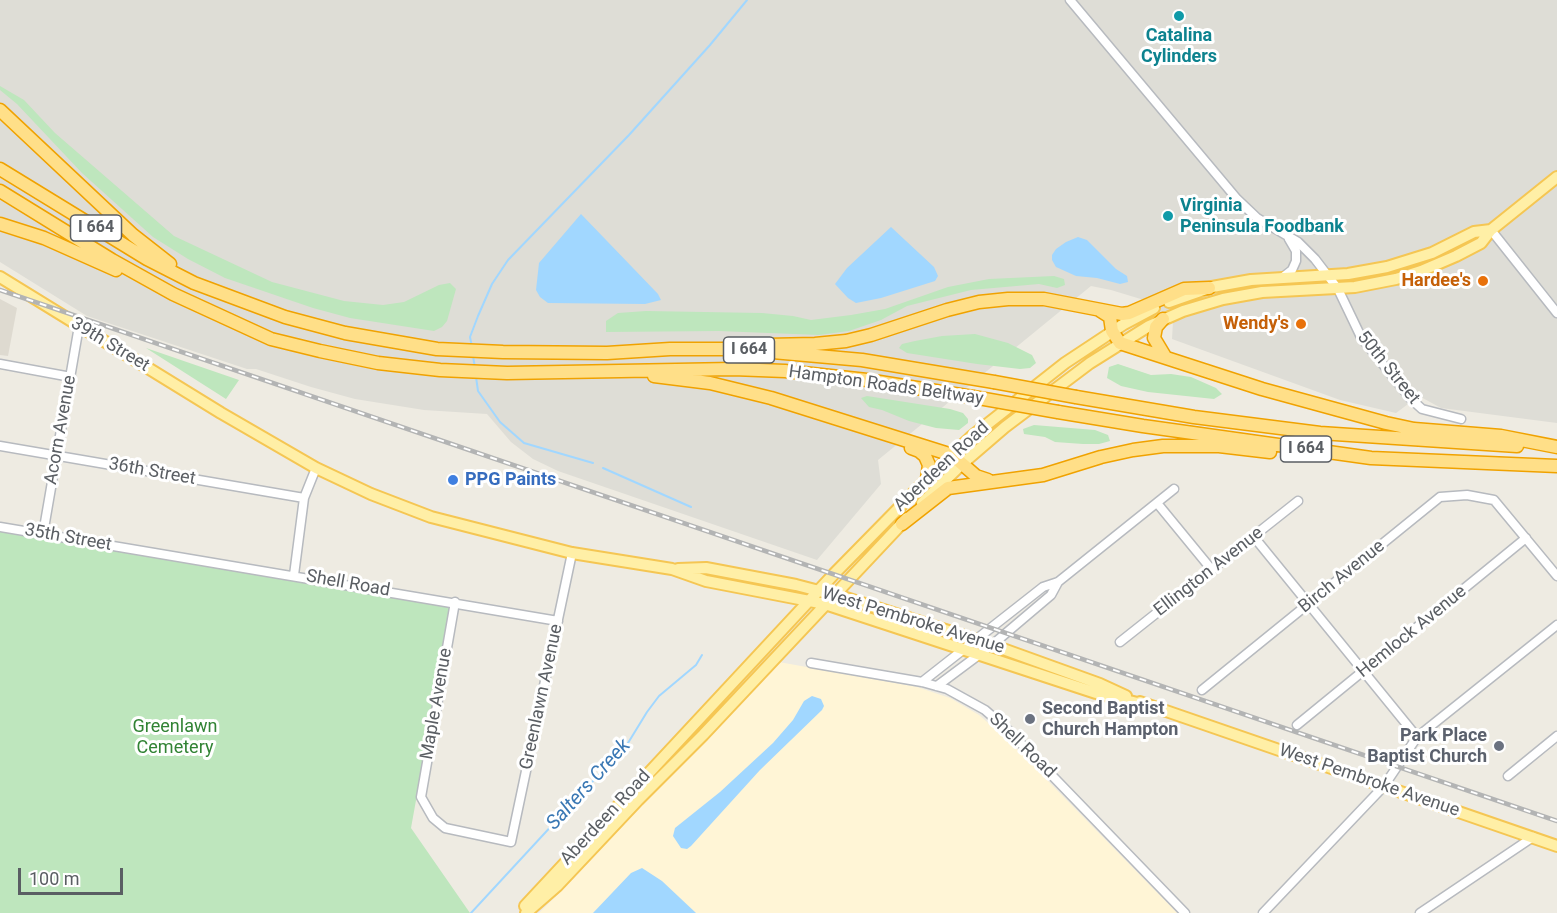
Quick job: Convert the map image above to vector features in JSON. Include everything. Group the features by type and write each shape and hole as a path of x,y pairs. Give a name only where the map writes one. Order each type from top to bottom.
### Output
{"highway":[{"path":"0,110 133,235 194,283"},
{"name":"Hampton Roads Beltway","path":"0,169 147,259 194,283 285,317 345,333 437,349 607,353 670,349 739,349 862,360 1194,417 1320,433 1557,448"},
{"name":"Hampton Roads Beltway","path":"0,190 112,260 173,294 271,339 378,363 440,370 507,373 733,369 785,372 867,380 1143,426 1371,458 1557,466"},
{"path":"0,224 71,249 173,294"},
{"path":"739,349 774,344 815,345 846,341 979,302 1044,299 1127,313 1184,289 1209,288"},
{"path":"1099,310 1110,318 1112,331 1120,343 1262,389 1386,423 1435,431 1501,436 1557,448"},
{"path":"1163,319 1156,327 1154,338 1167,359"},
{"path":"623,371 738,389 952,455 978,478 994,482"},
{"path":"843,422 922,453 929,465 927,479"},
{"path":"902,524 947,489 1043,475 1101,457 1133,450 1162,446 1219,446 1286,454 1371,458"}],"main road":[{"name":"Aberdeen Road","path":"526,913 557,886 632,805 703,735 902,524 962,464 1019,415 1120,343 1163,319 1198,306 1249,294 1287,290 1338,289 1396,279 1432,267 1481,243 1491,230 1557,177"},
{"name":"Aberdeen Road","path":"519,913 810,600 927,479 991,421 1065,363 1112,331 1152,309 1209,288 1251,280 1348,274 1397,264 1432,253 1474,232 1491,230"},
{"name":"39th Street","path":"0,277 221,412"},
{"name":"West Pembroke Avenue","path":"221,412 316,468 371,494 431,517 572,553 672,569 706,581 825,604 1096,693 1146,705 1557,846"},
{"name":"West Pembroke Avenue","path":"672,569 705,568 834,595 992,645 1100,684 1146,705"}],"street":[{"name":"50th Street","path":"1070,0 1237,199 1257,218 1307,250 1338,289 1361,337 1411,399 1422,409 1461,419"},
{"path":"1491,230 1557,313"},
{"path":"1282,277 1292,270 1297,256 1293,245 1284,234"},
{"name":"Acorn Avenue","path":"43,534 80,326"},
{"path":"0,364 71,377"},
{"name":"36th Street","path":"0,446 304,498"},
{"path":"294,575 304,498 316,468"},
{"path":"922,682 1043,587 1058,582 1174,489"},
{"name":"Birch Avenue","path":"1202,690 1440,497 1467,495 1494,500 1526,538"},
{"name":"Ellington Avenue","path":"1120,642 1298,501"},
{"path":"1157,503 1212,570"},
{"name":"35th Street","path":"0,527 137,550"},
{"path":"1254,537 1417,737"},
{"path":"1526,538 1557,576"},
{"name":"Hemlock Avenue","path":"1297,725 1526,538"},
{"name":"Shell Road","path":"137,550 558,621"},
{"name":"Greenlawn Avenue","path":"511,842 572,553"},
{"path":"938,686 992,645 1051,595 1058,582"},
{"name":"Maple Avenue","path":"455,602 422,797 425,806 437,822 445,828 511,842"},
{"path":"1263,913 1384,786 1417,737 1557,625"},
{"name":"Shell Road","path":"811,663 922,682 938,686 972,702 1009,731 1185,913"},
{"path":"1508,776 1557,736"},
{"path":"1420,913 1533,837"}],"shaded area":[{"path":"0,0 1557,0 1557,423 1441,408 1419,396 1396,413 1340,400 1172,339 1173,322 1144,300 1091,286 878,460 881,484 817,560 558,471 533,459 511,442 487,414 424,410 355,399 256,369 247,369 87,316 0,262"},
{"path":"0,299 17,308 8,356 0,355"},
{"path":"779,662 917,687 950,698 979,715 1008,740 1177,913 539,913 566,886 605,840"}],"green space":[{"path":"0,86 24,100 55,133 174,236 272,282 344,301 383,305 404,302 439,285 450,283 456,289 447,321 434,331 350,318 225,278 188,259 153,237 82,173 17,104 0,90"},
{"path":"1054,276 1064,279 1065,285 1057,288 1039,284 971,290 907,306 881,320 849,331 819,335 719,331 606,332 606,321 618,313 646,311 762,313 811,320 885,309 948,287 989,279"},
{"path":"975,334 1008,343 1032,355 1036,363 1030,368 1020,369 907,353 899,348 902,344 942,336"},
{"path":"146,348 239,380 226,399"},
{"path":"1118,364 1151,375 1171,374 1191,377 1216,388 1222,394 1214,399 1148,392 1121,386 1107,378 1109,367"},
{"path":"867,396 950,409 963,413 968,423 959,430 936,428 909,421 869,407 861,398"},
{"path":"1034,425 1095,430 1108,435 1110,441 1099,444 1055,442 1045,437 1024,434 1023,429"},
{"name":"Greenlawn Cemetery","path":"0,531 451,606 411,828 470,913 0,913"}],"water":[{"path":"581,214 658,294 661,300 645,304 548,303 540,297 536,290 539,263"},
{"path":"891,227 934,267 938,276 935,281 881,298 856,303 835,284 847,268"},
{"path":"1078,237 1087,240 1116,269 1127,276 1128,282 1120,284 1076,276 1056,267 1052,255 1056,249"},
{"path":"812,696 821,699 824,706 822,710 760,770 691,846 687,849 681,848 673,836 675,828 720,792 773,743 793,720 804,701"},
{"path":"642,868 662,881 696,913 593,913 631,873"}],"waterway":[{"path":"472,347 470,337 478,316 492,284 508,260 629,135 747,0"},
{"path":"473,356 475,368"},
{"path":"476,377 478,391 500,422 524,443 593,463"},
{"path":"603,468 691,507"},
{"name":"Salters Creek","path":"471,913 628,743 659,696 696,665 702,655"}],"railway":[{"path":"0,290 1557,821"}],"place":[{"name":"Catalina Cylinders","path":"1179,16"},
{"name":"Virginia Peninsula Foodbank","path":"1168,216"},
{"name":"Hardee's","path":"1483,281"},
{"name":"Wendy's","path":"1301,324"},
{"name":"PPG Paints","path":"453,480"},
{"name":"Second Baptist Church Hampton","path":"1030,719"},
{"name":"Park Place Baptist Church","path":"1499,746"}]}
